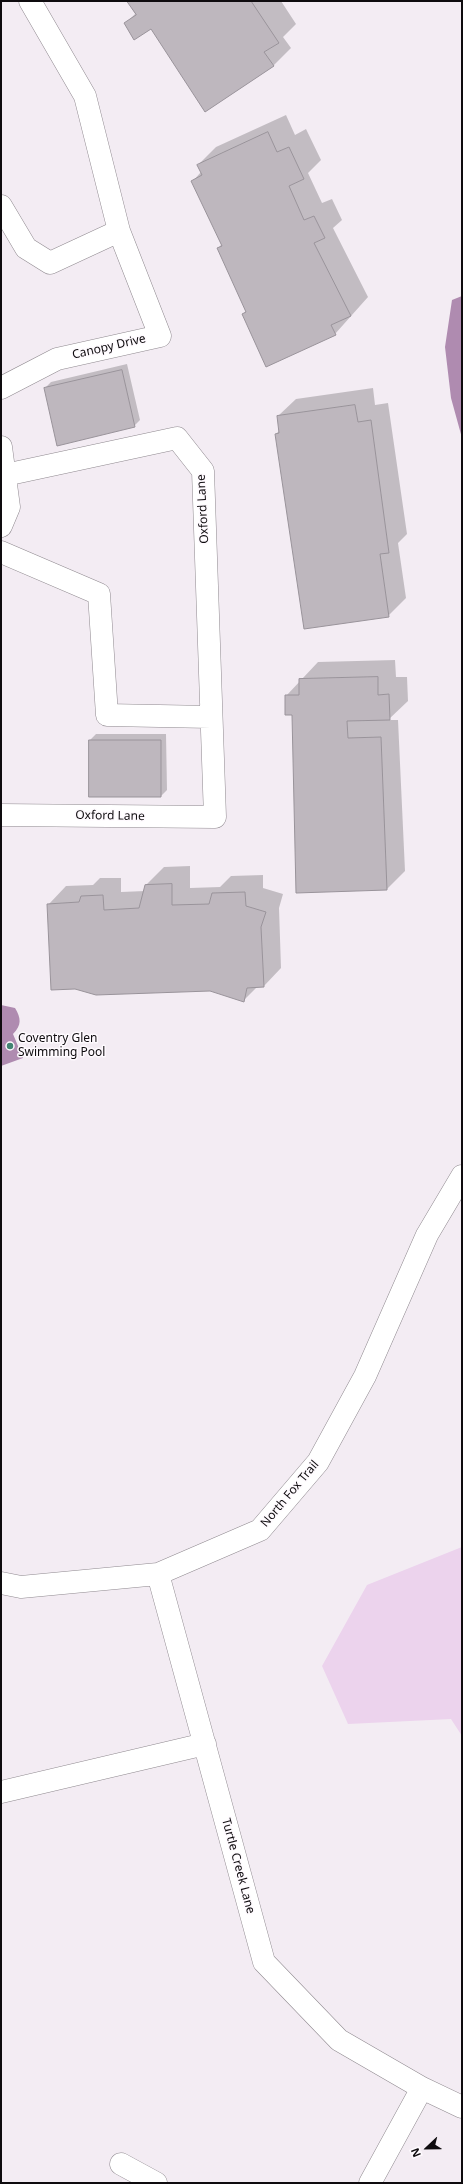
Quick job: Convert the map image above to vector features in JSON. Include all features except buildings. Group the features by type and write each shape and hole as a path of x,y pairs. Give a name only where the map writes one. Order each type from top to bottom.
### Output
{"street":[{"name":"Canopy Drive","path":"1,388 57,359 160,336 119,231 85,96 30,1"},
{"path":"1,206 26,248 50,263 119,231"},
{"name":"Oxford Lane","path":"1,815 215,817 203,471 177,438 5,475"},
{"path":"1,447 9,507 1,526"},
{"path":"1,552 99,594 107,715 211,717"},
{"name":"North Fox Trail","path":"1,1583 21,1587 158,1574 260,1530 318,1462 365,1376 427,1235 462,1176"},
{"name":"Turtle Creek Lane","path":"158,1574 264,1962 339,2040 422,2088 462,2107"},
{"path":"1,1792 205,1744"},
{"path":"370,2183 422,2088"},
{"path":"120,2164 156,2183"}],"shaded area":[{"path":"462,296 462,438 451,398 445,347 452,300"},
{"name":"Coventry Glen Swimming Pool","path":"1,1005 15,1008 18,1015 20,1021 18,1028 13,1034 23,1058 1,1066"},
{"path":"462,1547 462,1736 451,1719 348,1724 322,1666 367,1585"}],"place":[{"name":"Coventry Glen Swimming Pool","path":"10,1046"}]}
